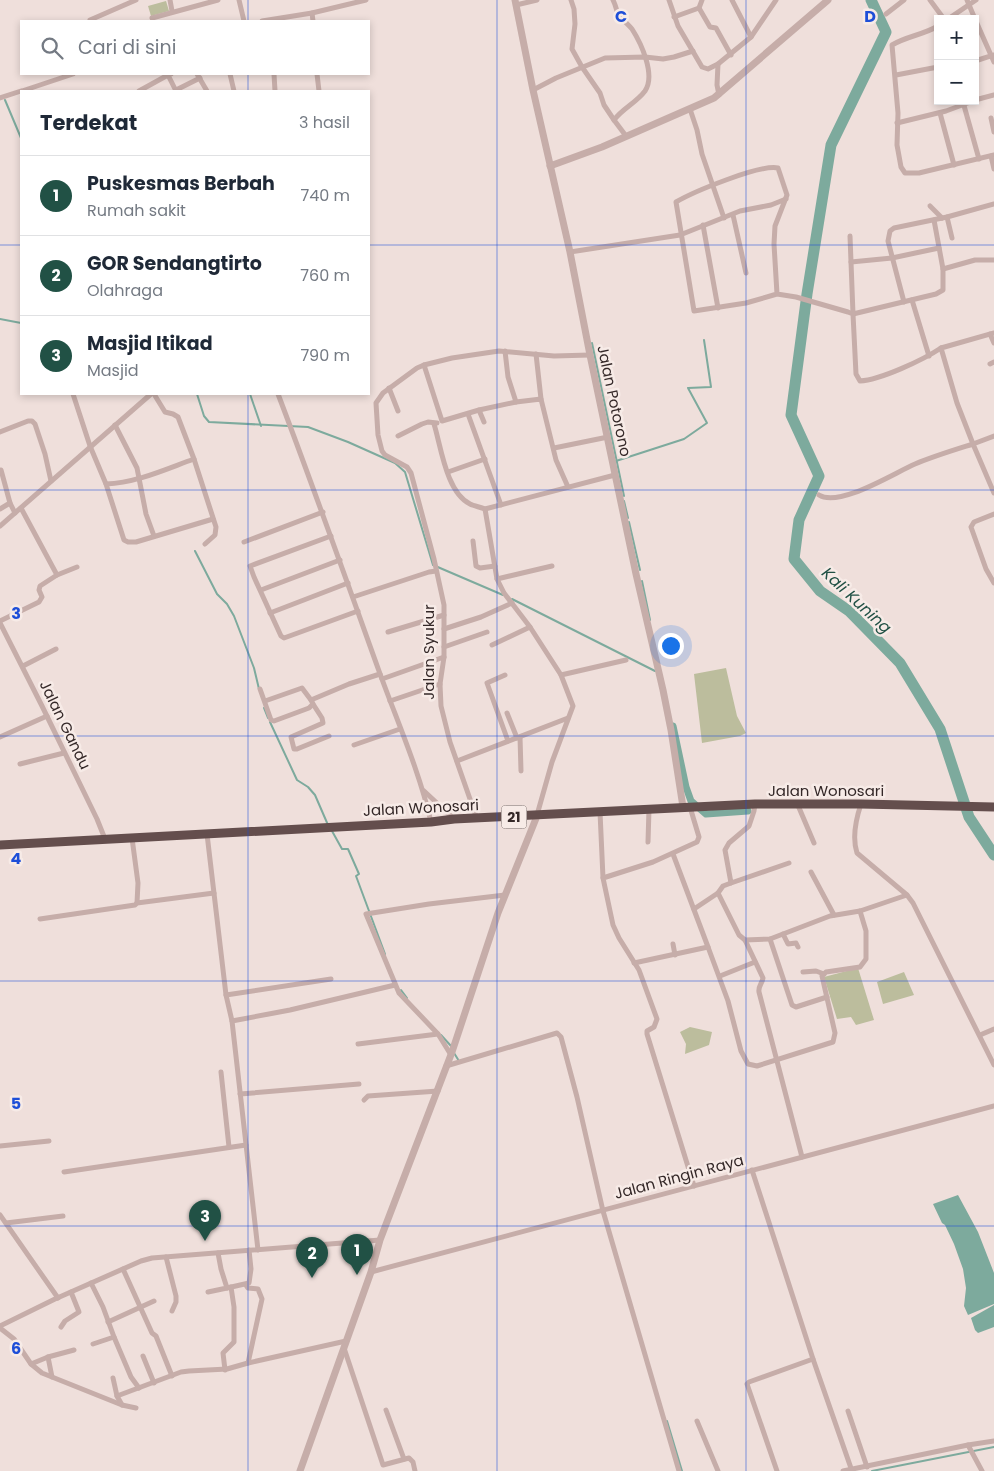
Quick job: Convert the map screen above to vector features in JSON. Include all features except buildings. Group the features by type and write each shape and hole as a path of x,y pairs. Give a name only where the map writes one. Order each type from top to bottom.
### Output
{"highway":[{"name":"Jalan Wonosari","path":"0,845 755,804 797,803 993,807"}],"street":[{"path":"90,20 136,0"},
{"path":"170,0 172,11"},
{"path":"152,18 218,0"},
{"path":"238,0 244,20"},
{"path":"268,20 366,0"},
{"path":"516,3 537,0"},
{"path":"571,0 575,24 572,49 600,93 604,105 626,136"},
{"path":"613,0 618,12 632,30 645,57 649,74 647,87 614,120"},
{"path":"669,0 674,17 704,69 711,69 731,55 751,37 776,0"},
{"path":"674,17 699,8 702,0"},
{"path":"732,0 751,37"},
{"path":"550,166 626,136 719,95 828,0"},
{"path":"886,14 904,0"},
{"path":"930,0 941,15"},
{"path":"953,15 968,2 976,0"},
{"path":"968,2 973,15"},
{"name":"Jalan Potorono","path":"516,3 533,90 570,252 615,475 671,730 692,807"},
{"path":"699,8 710,27 716,28 731,55"},
{"path":"312,12 313,20"},
{"path":"979,27 993,55 994,62"},
{"path":"934,28 919,35 899,40 892,45 896,75 898,158 901,167 905,173 920,173 993,156 994,169"},
{"path":"533,90 606,58 645,57 663,59 693,51"},
{"path":"978,60 993,55"},
{"path":"718,64 717,84 719,95"},
{"path":"896,75 934,68"},
{"path":"25,90 70,75"},
{"path":"140,90 167,75"},
{"path":"169,75 176,90"},
{"path":"230,75 234,90"},
{"path":"274,75 275,90"},
{"path":"318,75 319,90"},
{"path":"177,90 198,76 206,90"},
{"path":"0,98 20,92"},
{"path":"979,100 994,95"},
{"path":"898,123 940,113 959,105"},
{"path":"965,105 979,159"},
{"path":"690,109 724,218"},
{"path":"940,113 954,165"},
{"path":"991,118 994,132"},
{"path":"777,294 774,244 775,226 786,199 786,190 778,168 742,174 676,202 694,311 746,303 777,294 798,297 853,314 940,293 943,290 943,269 934,220"},
{"path":"570,252 680,235 740,211 771,205 786,199"},
{"path":"904,302 888,241 890,231 894,228 934,220 994,204"},
{"path":"771,205 779,217"},
{"path":"930,206 945,217 952,238"},
{"path":"733,215 746,273"},
{"path":"703,225 718,308"},
{"path":"850,236 856,374 860,381 873,379 929,356 940,348 972,338 992,334 994,343"},
{"path":"851,262 892,258 939,248"},
{"path":"943,269 975,260 994,260"},
{"path":"912,300 929,356"},
{"path":"940,348 960,410 993,489"},
{"path":"398,411 389,388 424,364 471,354 506,351 554,356 590,355"},
{"path":"506,351 508,377 516,402"},
{"path":"536,354 541,399 556,460 568,487"},
{"path":"424,364 442,421"},
{"name":"Jalan Syukur","path":"389,388 376,403 381,447 385,455 401,463 411,473 434,559 444,605 444,657 440,684 442,706 457,761 477,819"},
{"path":"73,395 124,540 136,542 213,519"},
{"path":"0,526 90,446 152,395"},
{"path":"154,395 165,412 178,417 194,459 216,527 215,535 204,544"},
{"path":"278,395 424,791 431,822"},
{"path":"398,436 428,422 434,424 479,410 541,399"},
{"path":"479,410 484,422"},
{"path":"468,414 501,505"},
{"path":"0,432 32,421 35,424 45,454 51,481"},
{"path":"434,424 448,472 462,498 484,509 615,475"},
{"path":"115,425 137,468 148,519 154,536"},
{"path":"819,495 824,498 833,499 862,490 939,454 994,436"},
{"path":"554,448 608,437"},
{"path":"106,484 115,484 138,478 194,459"},
{"path":"448,472 484,459"},
{"path":"1,470 10,503 15,513"},
{"path":"0,509 10,503"},
{"path":"20,508 58,575"},
{"path":"300,1471 371,1272 380,1240 438,1091 505,896 537,816 552,762 573,706 561,675 530,627 504,593 497,579 484,509"},
{"path":"244,542 323,512"},
{"path":"994,514 974,522 971,527 986,569 994,583"},
{"path":"331,536 250,566 270,613 281,636 284,638 358,611"},
{"path":"473,541 476,566 480,568 494,566"},
{"path":"261,590 340,560"},
{"path":"497,579 552,566"},
{"path":"0,622 39,602 42,597 38,590 40,586 58,575 77,567"},
{"path":"353,597 436,570"},
{"path":"270,613 348,584"},
{"path":"444,628 480,617 511,602"},
{"path":"388,632 444,615"},
{"name":"Jalan Gandu","path":"0,622 97,819 105,839"},
{"path":"492,645 530,627"},
{"path":"444,647 486,632"},
{"path":"22,666 56,649"},
{"path":"260,689 272,721 309,708 312,702 349,684 444,657"},
{"path":"561,675 626,660"},
{"path":"505,675 487,683 508,741"},
{"path":"390,701 440,684"},
{"path":"265,701 302,688 322,718 323,723 291,737 294,749 329,736"},
{"path":"507,713 519,738 521,771"},
{"path":"0,737 47,716"},
{"path":"457,761 568,718"},
{"path":"354,745 400,729"},
{"path":"20,764 64,753"},
{"path":"424,791 454,819"},
{"path":"797,803 814,843"},
{"path":"731,883 725,850 729,843 749,826 755,804"},
{"path":"861,804 856,826 855,847 857,853 907,895 913,903 994,1065"},
{"path":"603,878 653,862 699,840 692,807"},
{"path":"648,842 649,809"},
{"path":"600,812 603,878 613,925 639,970 657,1018 656,1023 647,1034 694,1186"},
{"path":"208,834 226,995 232,1021 258,1250"},
{"path":"132,838 138,883 137,903"},
{"path":"673,854 720,976 748,1064 757,1066 833,1042 835,1033 822,976 826,972 860,967 866,959 866,931 860,911"},
{"path":"694,909 718,893 723,886 789,863"},
{"path":"811,872 834,915"},
{"path":"40,920 135,906 137,903 214,893"},
{"path":"718,893 739,935 745,940 763,978 759,986 759,992 802,1157"},
{"path":"745,940 770,939 834,915 860,911 907,895"},
{"path":"451,1055 438,1034 399,993 366,914 429,904 505,896"},
{"path":"783,934 788,944 796,943 798,947"},
{"path":"770,939 792,1005 796,1007 827,997"},
{"path":"673,944 675,955"},
{"path":"634,963 708,947"},
{"path":"720,976 755,962"},
{"path":"803,972 816,971 824,974"},
{"path":"226,995 331,979"},
{"path":"232,1021 290,1010 396,985"},
{"path":"980,1035 994,1029"},
{"path":"446,1066 557,1033 559,1034 577,1097 603,1211 680,1471"},
{"path":"358,1044 438,1034"},
{"path":"220,1072 229,1147"},
{"path":"240,1094 359,1084"},
{"path":"364,1100 368,1096 438,1091"},
{"name":"Jalan Ringin Raya","path":"371,1272 994,1106"},
{"path":"0,1146 49,1141"},
{"path":"64,1172 246,1144"},
{"path":"752,1170 851,1470"},
{"path":"0,1215 58,1298"},
{"path":"6,1223 63,1216"},
{"path":"136,1408 122,1405 42,1373 31,1364 14,1339 0,1327 58,1298 141,1261 166,1257 380,1240"},
{"path":"208,1292 250,1282 249,1250"},
{"path":"218,1253 221,1269 234,1307 234,1342 223,1353 225,1370"},
{"path":"166,1257 176,1296 176,1302 172,1311"},
{"path":"123,1269 152,1333 156,1336 172,1376"},
{"path":"91,1283 131,1377 139,1388"},
{"path":"246,1284 248,1288 258,1289 262,1299 248,1362"},
{"path":"61,1327 64,1321 79,1312 71,1292"},
{"path":"108,1322 154,1301"},
{"path":"93,1344 114,1337"},
{"path":"117,1396 189,1370 225,1370 248,1362 345,1344"},
{"path":"345,1344 383,1465 411,1459 415,1471"},
{"path":"31,1364 74,1350"},
{"path":"143,1356 154,1383"},
{"path":"48,1357 52,1377"},
{"path":"777,1471 747,1384 813,1359"},
{"path":"113,1378 117,1396 122,1405"},
{"path":"386,1410 404,1459"},
{"path":"848,1411 868,1467"},
{"path":"697,1421 718,1471"},
{"path":"843,1471 970,1450 994,1441"},
{"path":"970,1450 982,1471"}],"green space":[{"path":"166,1 169,11 151,16 148,6"},
{"path":"726,668 737,716 746,733 740,736 702,743 694,674"},
{"path":"858,968 874,1020 856,1025 851,1017 837,1019 824,977"},
{"path":"904,972 914,995 883,1004 877,982"},
{"path":"690,1027 712,1032 709,1045 685,1054 686,1044 680,1032"}],"water":[{"path":"958,1195 978,1232 994,1273 994,1304 968,1315 964,1306 966,1288 963,1269 954,1244 933,1204"},
{"path":"994,1305 994,1327 978,1333 971,1318"}],"waterway":[{"name":"Kali Kuning","path":"871,0 886,32 831,145 807,294 791,415 819,476 799,520 794,559 820,591 849,611 900,663 940,729 969,817 994,855"},
{"path":"5,100 20,136"},
{"path":"0,319 20,323"},
{"path":"616,461 684,439 707,423 688,388 711,387 704,340"},
{"path":"592,343 624,496"},
{"path":"197,395 204,416 209,422 308,427 395,463 405,472 433,565 503,595"},
{"path":"250,395 261,426"},
{"path":"624,501 628,518"},
{"path":"629,522 640,570"},
{"path":"195,551 217,594 227,604 234,616 254,668 259,689"},
{"path":"642,581 650,620"},
{"path":"512,599 655,671"},
{"path":"264,708 268,718"},
{"path":"270,722 297,780 308,787 315,795 328,825"},
{"path":"673,726 686,787 691,801 706,814 748,811"},
{"path":"332,831 342,849 348,849 359,874 356,876 385,954"},
{"path":"401,990 407,998"},
{"path":"441,1035 451,1046"},
{"path":"454,1053 459,1061"},
{"path":"667,1421 682,1471"},
{"path":"872,1471 994,1447"}],"place":[{"name":"Masjid Itikad","path":"205,1241"},
{"name":"Puskesmas Berbah","path":"357,1275"},
{"name":"GOR Sendangtirto","path":"312,1278"}]}
